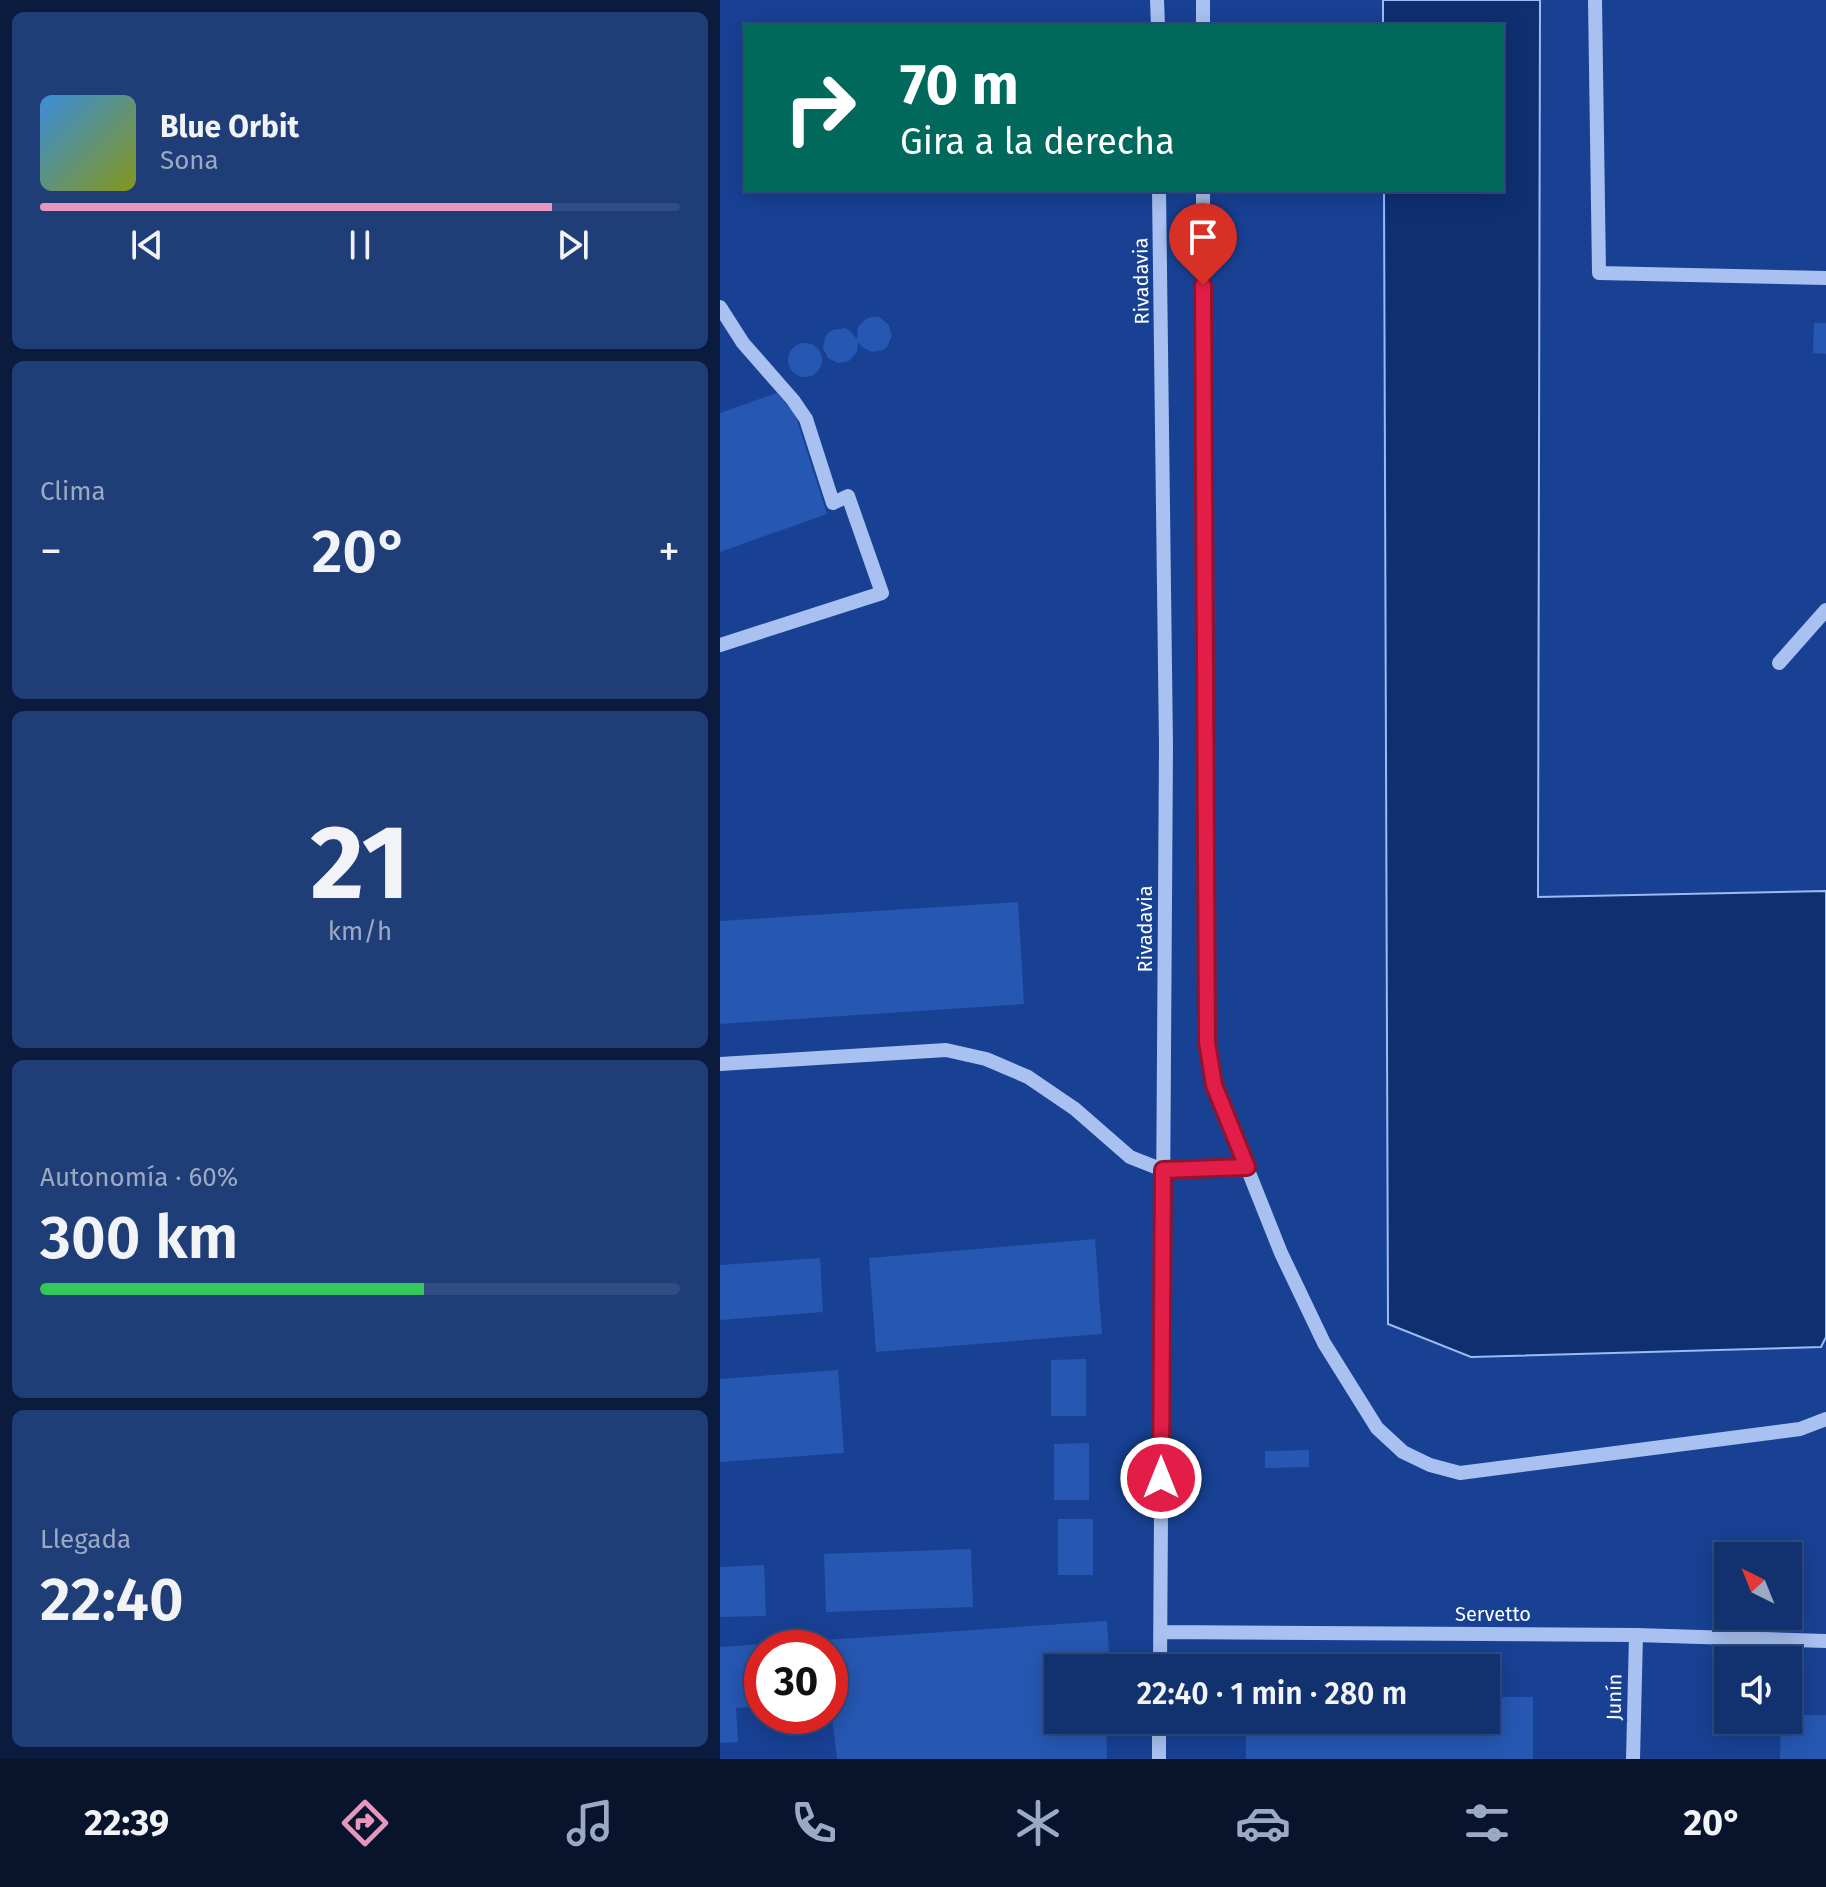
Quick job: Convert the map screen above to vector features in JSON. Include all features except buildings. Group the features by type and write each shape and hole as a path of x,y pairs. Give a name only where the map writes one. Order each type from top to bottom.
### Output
{"street":[{"path":"1157,0 1158,24"},
{"path":"1203,0 1203,24"},
{"path":"1595,0 1599,273 1826,278"},
{"name":"Rivadavia","path":"1159,192 1166,746 1160,1654"},
{"path":"1203,192 1207,1042 1214,1085 1281,1253 1324,1343 1377,1428 1403,1452 1430,1465 1460,1473 1800,1429 1826,1419"},
{"path":"720,307 743,343 806,419 833,503 848,496 882,593 720,645"},
{"path":"1779,663 1826,610"},
{"path":"720,1064 946,1050 986,1059 1028,1077 1075,1109 1130,1157 1163,1170 1247,1167"},
{"name":"Servetto","path":"1161,1632 1636,1635 1826,1641"},
{"name":"Junín","path":"1633,1759 1636,1635"},
{"path":"1159,1734 1159,1759"}],"water":[{"path":"1383,0 1540,0 1538,897 1826,891 1826,1337 1821,1347 1471,1357 1388,1324 1384,192 1504,192 1504,24 1383,24"}],"route":[{"path":"1161,1478 1163,1170 1247,1167 1214,1085 1207,1042 1203,285"}]}
